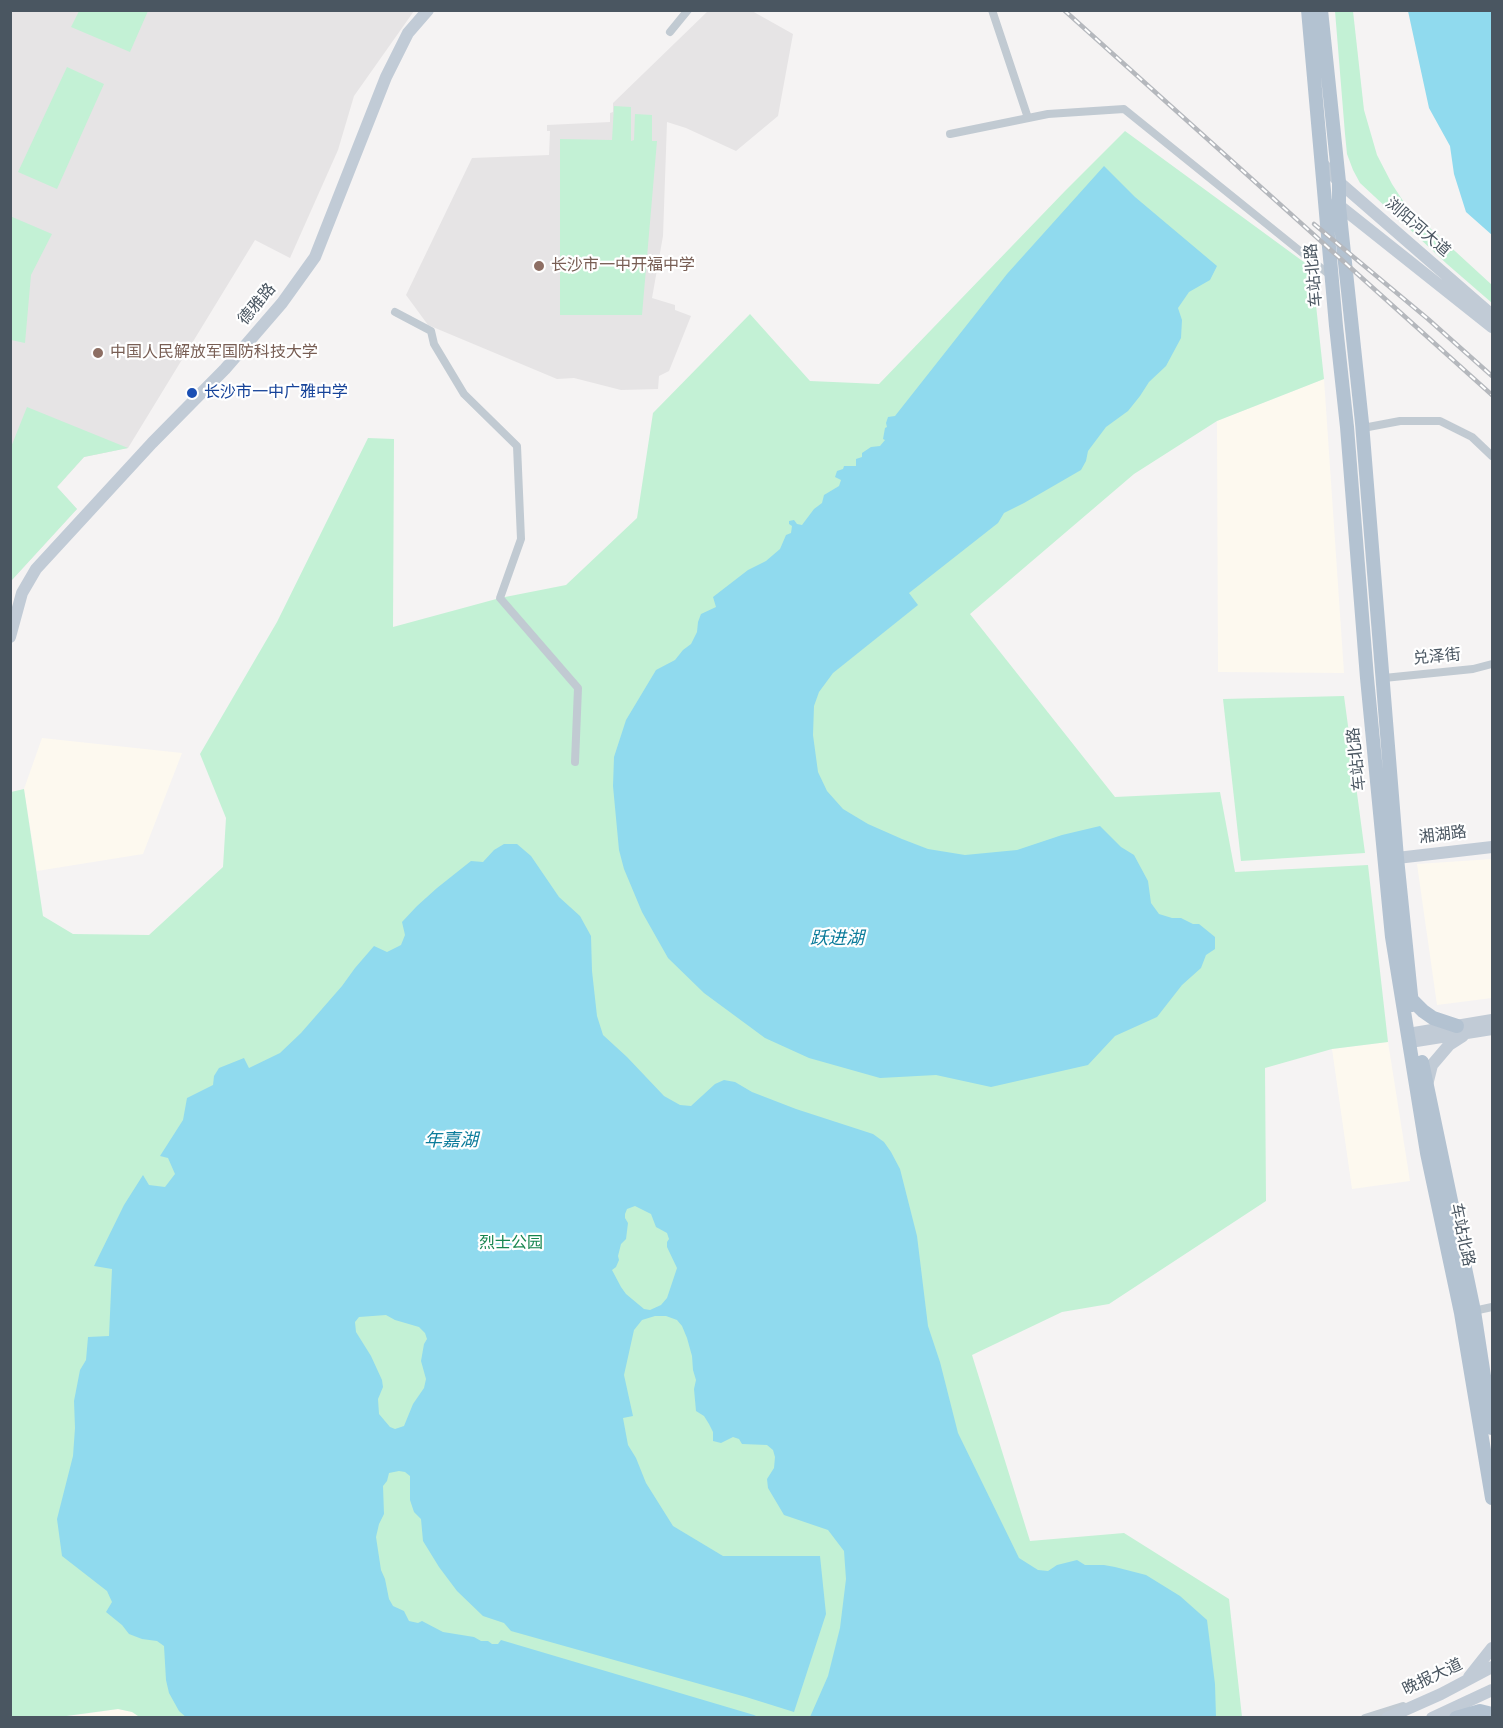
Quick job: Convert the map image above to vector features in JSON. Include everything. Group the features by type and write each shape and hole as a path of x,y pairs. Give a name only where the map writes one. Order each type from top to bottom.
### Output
{"main road":[{"name":"车站北路","path":"1308,10 1392,938 1426,1086 1492,1428"},
{"name":"车站北路","path":"1321,10 1363,428 1413,1037 1427,1153 1468,1312 1492,1498"},
{"path":"1411,999 1433,1018 1463,1029"},
{"path":"1456,1718 1480,1711 1492,1714"}],"street":[{"name":"德雅路","path":"10,607 26,571 147,439 220,366 278,300 311,254 381,76 404,33 421,10"},
{"name":"德雅路","path":"10,637 22,593 31,576 152,443 225,369 282,303 315,257 386,77 408,33 428,10"},
{"path":"670,32 688,10"},
{"path":"992,10 1028,118"},
{"path":"950,134 1048,114 1124,109 1332,276"},
{"name":"浏阳河大道","path":"1322,163 1339,182 1492,315"},
{"name":"浏阳河大道","path":"1324,191 1339,206 1492,327"},
{"path":"395,312 431,331 434,344 464,394 517,446 521,539 500,598 578,688 575,762"},
{"path":"1363,428 1400,421 1440,421 1472,437 1492,456"},
{"name":"兑泽街","path":"1384,678 1473,669 1492,664"},
{"name":"湘湖路","path":"1397,858 1492,847"},
{"path":"1413,1037 1463,1029 1492,1020"},
{"path":"1426,1086 1432,1065 1463,1029 1492,1029"},
{"path":"1468,1312 1492,1307"},
{"path":"1466,1681 1492,1648"},
{"name":"晚报大道","path":"1387,1718 1441,1694 1492,1667"},
{"path":"1432,1718 1492,1690"},
{"path":"1365,1718 1441,1694"}],"shaded area":[{"name":"中国人民解放军国防科技大学","path":"11,11 414,11 354,96 338,150 290,258 255,240 128,448 84,457 57,487 77,509 11,581"},
{"name":"长沙市一中开福中学","path":"708,11 752,11 793,34 778,116 736,151 686,128 667,122 663,236 652,298 675,305 675,310 691,316 669,371 659,376 658,389 621,390 574,378 557,379 428,325 406,295 472,158 549,155 550,131 547,131 547,125 610,122 613,103"},
{"path":"1324,379 1344,673 1218,672 1217,421"},
{"path":"42,738 182,753 143,854 37,871 24,789"},
{"path":"1492,859 1492,998 1437,1005 1417,864"},
{"path":"1388,1042 1410,1181 1352,1189 1332,1049"},
{"path":"118,1709 141,1717 59,1718"}],"green space":[{"path":"79,10 148,11 130,52 71,27"},
{"path":"1335,11 1353,11 1364,110 1377,155 1392,184 1407,207 1492,285 1492,303 1360,183 1353,170 1347,154"},
{"path":"67,67 104,84 57,189 18,172"},
{"path":"614,106 631,107 631,141 634,140 635,114 652,115 652,141 657,141 642,315 560,315 560,139 612,140"},
{"name":"烈士公园","path":"1125,131 1312,268 1324,379 1217,421 1134,474 970,614 1115,797 1220,792 1235,872 1368,865 1388,1042 1332,1049 1265,1068 1266,1201 1109,1304 1062,1312 972,1355 1030,1541 1124,1533 1229,1599 1242,1717 141,1718 132,1712 118,1709 59,1717 11,1717 11,792 24,789 43,916 73,934 149,935 223,867 226,818 200,754 277,622 368,438 394,439 393,627 500,598 566,585 637,518 653,413 750,314 810,381 879,384"},
{"path":"10,216 52,234 31,275 25,343 11,340"},
{"path":"27,407 128,448 84,457 57,487 77,509 11,581 11,447"},
{"path":"1344,696 1365,853 1241,861 1223,699"}],"water":[{"path":"1408,11 1492,11 1492,235 1466,212 1454,174 1450,146 1429,108"},
{"name":"跃进湖","path":"1104,166 1135,197 1217,266 1210,280 1189,292 1178,308 1182,320 1181,338 1166,366 1149,382 1128,411 1106,427 1088,451 1081,470 1004,513 998,523 909,593 918,605 833,673 819,692 814,706 813,735 818,772 827,791 843,809 868,824 928,849 965,855 1017,850 1062,835 1100,826 1121,847 1134,855 1148,881 1151,903 1159,914 1199,924 1215,937 1215,949 1206,955 1201,968 1182,985 1157,1017 1115,1036 1088,1065 991,1087 936,1075 880,1078 809,1058 765,1038 704,993 668,958 642,912 624,869 619,850 613,786 614,757 626,720 656,670 675,660 691,644 697,632 701,614 716,607 713,597 780,549 786,535 791,533 792,526 789,521 794,520 797,524 802,525 814,509 822,503 824,495 839,486 841,480 835,477 837,471 843,469 844,466 856,466 856,459 862,457 862,453 871,447 880,446 885,440 883,439 888,417 895,416 1007,274"},
{"name":"年嘉湖","path":"504,844 517,844 531,856 559,897 580,916 591,936 597,1016 603,1035 664,1096 680,1105 691,1106 715,1084 724,1080 735,1082 752,1092 796,1109 873,1134 884,1142 900,1169 917,1236 928,1326 940,1362 958,1433 1019,1558 1038,1570 1048,1571 1057,1565 1077,1560 1085,1565 1115,1567 1146,1575 1180,1596 1207,1620 1215,1684 1216,1717 810,1717 828,1676 840,1628 846,1579 844,1551 828,1530 784,1515 768,1488 767,1479 774,1468 773,1450 767,1445 742,1444 739,1439 733,1437 721,1443 713,1441 713,1432 709,1424 704,1416 696,1411 694,1389 696,1380 687,1338 677,1320 666,1316 655,1316 642,1320 634,1330 624,1375 633,1416 623,1418 628,1445 646,1483 673,1526 723,1556 820,1556 826,1614 794,1712 511,1631 504,1623 483,1616 457,1591 423,1541 421,1519 414,1512 410,1500 410,1476 399,1471 389,1473 383,1486 384,1514 376,1537 381,1570 389,1599 393,1606 404,1611 409,1621 418,1623 422,1621 443,1632 474,1637 492,1644 498,1644 501,1640 758,1717 187,1718 179,1711 169,1693 166,1680 164,1646 157,1641 129,1634 106,1612 112,1602 107,1591 62,1556 57,1519 73,1456 74,1401 80,1370 86,1360 88,1337 109,1336 112,1269 94,1266 124,1205 143,1175 149,1185 165,1187 175,1174 168,1158 160,1156 183,1120 187,1098 213,1085 214,1076 219,1068 244,1058 249,1068 280,1053 301,1033 374,946 387,952 401,945 405,935 402,922 417,906 471,861 483,862 494,850","holes":["635,1206 651,1214 656,1227 667,1233 669,1239 667,1247 677,1268 667,1298 661,1305 650,1310 644,1309 626,1294 612,1270 619,1260 621,1244 626,1239 628,1223 625,1214 627,1209","386,1315 419,1327 427,1339 421,1361 426,1379 424,1388 413,1404 404,1426 395,1429 390,1427 379,1414 378,1399 383,1387 382,1380 356,1332 355,1322 359,1317"]}],"railway":[{"path":"1064,10 1492,395"},
{"path":"1314,224 1492,376"}],"place":[{"name":"长沙市一中开福中学","path":"539,266"},
{"name":"中国人民解放军国防科技大学","path":"98,353"},
{"name":"长沙市一中广雅中学","path":"192,393"}]}
